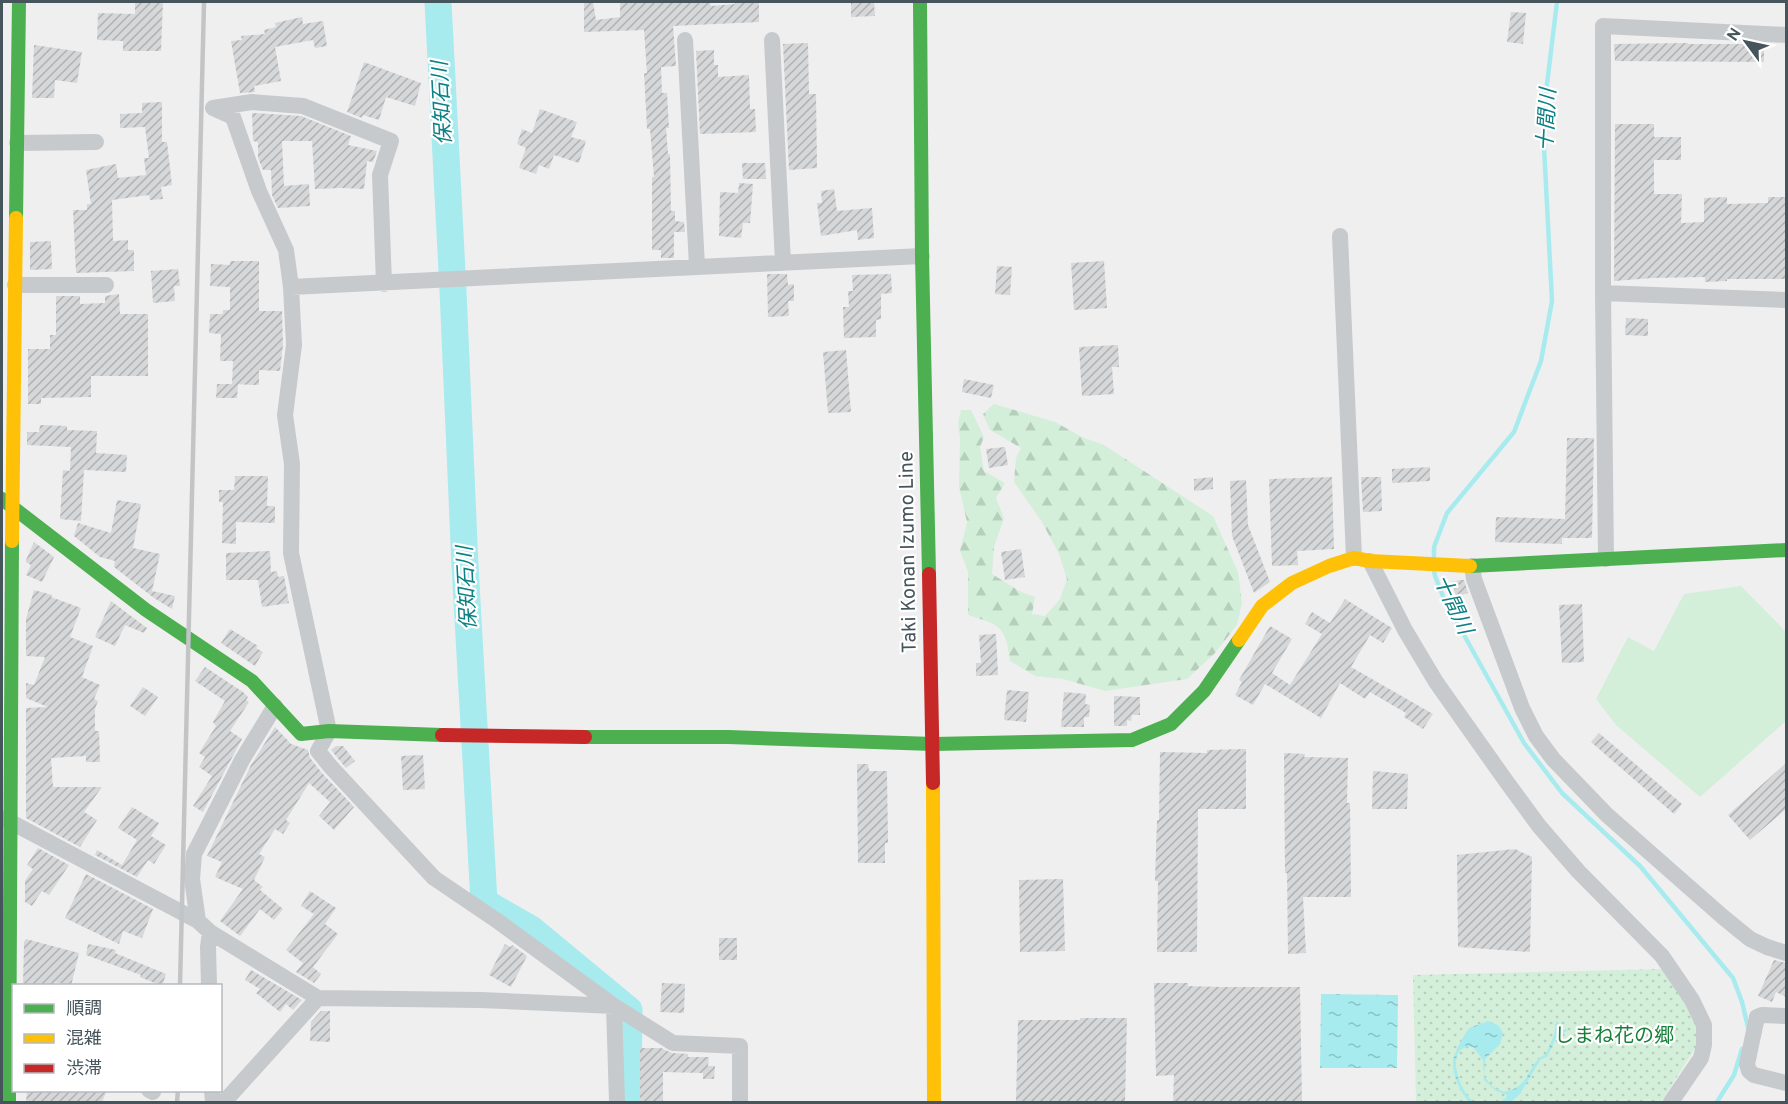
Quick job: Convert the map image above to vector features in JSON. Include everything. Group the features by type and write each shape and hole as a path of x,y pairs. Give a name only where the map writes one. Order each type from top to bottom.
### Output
{"main road":[{"path":"9,1102 11,1040 7,820 8,343 15,285 12,133 19,2"},
{"name":"Taki Konan Izumo Line","path":"920,2 922,256 933,744 934,1102"},
{"path":"7,503 146,610 252,681 301,734 328,731 482,737 728,737 933,744 1132,740 1171,724 1204,691 1262,606 1292,583 1329,566 1362,559 1472,566 1786,550"}],"street":[{"path":"1606,560 1603,26 1786,34"},
{"path":"685,40 697,266"},
{"path":"772,40 783,262"},
{"path":"384,284 380,175 391,141 303,105 252,102 213,108 232,117 259,190 286,250 291,287 294,345 285,414 292,464 291,553 328,731 318,751 434,878 500,922 614,1006 673,1043 740,1046 740,1102"},
{"path":"12,133 96,142"},
{"path":"1340,236 1362,559 1436,682 1539,826 1578,871 1662,956 1692,1000 1704,1025 1704,1045 1701,1058 1671,1102"},
{"path":"291,287 922,256"},
{"path":"15,285 106,285"},
{"path":"1603,293 1786,300"},
{"path":"1472,566 1474,579 1522,708 1536,736 1553,759 1606,815 1723,917 1750,939 1786,953"},
{"path":"209,984 208,947 192,879 194,854 242,760 274,706"},
{"path":"7,820 204,927 318,998 480,1000 614,1006"},
{"path":"224,1102 318,998"},
{"path":"614,1006 617,1102"},
{"path":"1786,1016 1762,1015 1757,1017 1748,1064 1748,1070 1754,1075 1786,1083"}],"green space":[{"path":"994,404 1055,422 1082,437 1104,445 1213,516 1238,572 1242,603 1237,625 1215,653 1187,679 1105,691 1063,679 1035,676 1010,661 1006,640 1000,629 987,621 968,615 968,572 960,551 967,522 959,487 958,422 961,410 971,410 984,437 980,447 984,471 1005,483 996,498 1004,518 994,547 992,574 1021,592 1035,597 1032,614 1045,616 1060,599 1067,579 1059,554 1042,522 1014,482 1016,458 1021,448 990,430 983,414"},
{"path":"1741,586 1786,632 1786,721 1700,797 1616,725 1596,699 1628,637 1654,651 1684,594"},
{"name":"しまね花の郷","path":"1666,969 1700,1031 1696,1047 1661,1102 1416,1102 1413,975"}],"water":[{"path":"1321,994 1398,995 1397,1068 1320,1068"},
{"path":"1488,1021 1498,1025 1503,1033 1500,1044 1485,1059 1484,1076 1493,1087 1504,1092 1513,1090 1519,1085 1540,1057 1546,1054 1554,1035 1556,1021 1559,1023 1557,1033 1568,1030 1556,1038 1547,1057 1541,1059 1520,1094 1511,1102 1499,1102 1507,1095 1496,1091 1484,1080 1483,1060 1473,1047 1464,1048 1458,1053 1456,1061 1459,1080 1474,1102 1469,1102 1466,1098 1456,1078 1453,1059 1462,1040 1469,1028"}],"building":[{"path":"135,2 163,2 161,51 123,51 123,41 97,40 98,13 135,14"},
{"path":"584,2 593,2 596,20 620,17 620,2 710,2 711,6 735,4 735,2 759,2 759,22 673,26 676,66 661,67 662,93 667,93 669,128 666,128 668,154 670,154 671,211 675,211 675,221 684,222 685,232 674,232 674,258 661,258 661,250 652,250 652,177 654,177 650,129 647,129 644,30 584,32"},
{"path":"851,2 874,2 875,16 851,17"},
{"path":"1511,12 1526,13 1523,44 1507,42"},
{"path":"302,17 303,24 323,21 327,46 315,48 313,40 275,47 281,81 254,86 255,92 240,93 231,41 242,40 241,36 265,34 264,30 276,27 275,23"},
{"path":"808,43 809,94 816,94 817,168 789,170 783,44"},
{"path":"1614,44 1764,44 1764,62 1615,61"},
{"path":"34,45 82,52 77,83 55,80 54,98 32,98"},
{"path":"714,50 714,65 718,65 718,77 749,75 750,109 755,109 756,132 700,134 696,51"},
{"path":"364,62 421,83 415,106 386,97 379,120 363,115 362,118 347,112"},
{"path":"162,102 162,142 167,142 172,185 161,187 163,199 150,200 149,195 112,200 113,241 128,240 128,250 134,250 134,271 76,273 73,210 87,210 87,204 91,204 86,170 116,164 118,178 146,175 144,158 149,158 145,127 120,128 120,114 142,113 142,103"},
{"path":"540,109 577,122 571,137 586,141 579,163 554,155 549,169 539,165 536,174 519,168 526,148 517,144 522,129 532,133"},
{"path":"252,113 301,116 351,136 348,145 377,151 373,162 367,161 364,189 315,189 312,141 282,141 284,186 309,184 310,206 278,208 272,195 271,170 263,170 258,158 258,142 253,141"},
{"path":"1615,124 1654,124 1654,137 1681,137 1681,160 1654,160 1654,194 1682,194 1681,223 1704,222 1704,198 1727,197 1727,204 1768,203 1768,197 1786,197 1786,279 1727,279 1727,281 1705,282 1705,277 1614,281"},
{"path":"742,163 765,163 766,179 743,179"},
{"path":"739,183 753,184 750,223 743,223 741,238 719,236 720,192 738,193"},
{"path":"834,189 837,211 872,208 874,238 858,240 857,230 821,236 817,203 822,203 821,191"},
{"path":"51,241 52,269 30,270 30,242"},
{"path":"230,261 259,261 259,311 282,311 283,345 280,371 259,370 259,385 232,384 233,361 220,361 221,334 209,333 210,314 223,314 223,310 230,310 230,287 210,286 211,264 230,265"},
{"path":"1104,261 1107,308 1074,310 1071,263"},
{"path":"997,266 1012,267 1010,295 995,294"},
{"path":"178,269 180,286 174,286 175,301 153,303 151,271"},
{"path":"767,274 787,274 788,285 794,284 794,301 788,301 789,316 768,317"},
{"path":"891,274 892,293 881,294 881,319 876,320 876,337 844,338 843,307 849,307 848,291 853,291 852,275"},
{"path":"119,294 120,314 148,314 148,376 91,376 91,397 41,398 41,404 28,404 28,349 50,349 50,335 56,335 56,296 80,296 80,304 105,303 105,296"},
{"path":"1626,318 1648,319 1648,336 1625,335"},
{"path":"1118,345 1119,367 1112,367 1114,394 1082,396 1079,347"},
{"path":"846,350 851,412 828,413 823,352"},
{"path":"964,379 994,385 991,398 962,392"},
{"path":"217,384 238,384 237,398 216,398"},
{"path":"40,425 67,426 67,430 97,431 96,453 127,455 126,472 84,470 81,521 60,519 63,470 70,471 71,447 27,445 27,432 39,432"},
{"path":"1567,438 1594,438 1592,538 1562,538 1562,544 1495,542 1496,517 1565,519"},
{"path":"1005,447 1008,465 989,468 986,449"},
{"path":"1430,467 1430,481 1392,483 1392,469"},
{"path":"235,476 268,476 267,506 275,506 275,523 236,522 236,544 222,543 223,502 219,502 219,490 234,490"},
{"path":"1213,477 1213,489 1194,491 1194,479"},
{"path":"1332,477 1334,549 1297,551 1298,565 1272,566 1269,479"},
{"path":"1361,477 1381,477 1382,511 1363,512"},
{"path":"1246,480 1248,525 1270,582 1254,593 1232,536 1230,481"},
{"path":"117,500 141,504 133,548 160,554 152,591 175,596 172,609 114,567 115,561 100,557 74,536 78,523 111,533"},
{"path":"34,542 54,557 42,582 26,575 31,565 26,560"},
{"path":"1021,549 1025,577 1005,580 1001,552"},
{"path":"270,551 271,572 277,571 278,577 284,576 289,603 262,607 258,580 226,580 226,553"},
{"path":"1464,580 1468,593 1456,597 1452,582"},
{"path":"34,590 81,608 70,637 93,646 82,677 100,685 94,699 98,701 95,709 95,731 99,731 100,762 86,762 86,756 51,758 53,787 102,787 84,812 97,820 80,847 26,818 26,708 48,707 26,698 26,683 34,685 45,657 26,656 26,619"},
{"path":"1345,599 1392,628 1383,643 1370,635 1351,667 1433,714 1423,729 1404,717 1406,713 1370,692 1365,699 1340,683 1321,718 1265,684 1253,705 1235,695 1242,682 1239,680 1270,626 1292,639 1272,673 1290,685 1322,634 1305,624 1312,612 1330,623"},
{"path":"111,601 147,628 144,633 125,625 115,646 95,637"},
{"path":"1582,604 1584,662 1562,663 1559,605"},
{"path":"230,629 258,646 256,648 263,652 255,666 221,643"},
{"path":"996,634 998,675 976,676 976,663 981,663 979,635"},
{"path":"205,667 243,692 249,702 230,731 242,739 203,812 193,806 212,776 199,767 205,757 199,753 216,726 213,722 225,701 195,681"},
{"path":"143,687 158,697 145,716 130,706"},
{"path":"1007,690 1029,692 1026,722 1004,720"},
{"path":"1064,692 1086,694 1085,704 1090,705 1089,717 1084,717 1084,727 1061,727"},
{"path":"1114,696 1140,697 1140,715 1132,715 1131,721 1127,720 1127,726 1114,726"},
{"path":"275,727 291,744 308,750 310,758 322,773 354,807 334,830 319,816 330,802 309,783 286,820 290,823 283,834 275,829 259,854 265,857 254,880 263,887 260,890 283,909 274,920 260,909 240,936 220,921 243,889 215,877 222,862 207,856 251,765"},
{"path":"1599,733 1682,804 1674,814 1591,742"},
{"path":"336,746 343,746 355,761 346,768 331,750"},
{"path":"1246,749 1246,809 1198,809 1197,952 1157,952 1158,881 1155,881 1160,752 1207,753 1207,750"},
{"path":"1284,753 1305,754 1304,757 1348,758 1347,803 1350,803 1351,897 1303,897 1306,953 1288,954"},
{"path":"423,755 425,789 403,790 401,756"},
{"path":"1786,763 1786,809 1750,840 1728,815"},
{"path":"857,764 868,764 869,771 887,771 888,843 885,843 885,863 858,863"},
{"path":"1373,771 1408,774 1407,809 1372,809"},
{"path":"132,807 159,823 151,836 166,845 154,864 148,860 137,877 95,855 97,850 122,865 137,840 118,828"},
{"path":"38,848 69,865 49,895 42,891 32,906 25,902 25,881 33,869 27,865"},
{"path":"1515,849 1532,857 1530,952 1458,947 1457,855"},
{"path":"86,874 153,909 142,938 123,931 119,944 65,918"},
{"path":"1063,879 1065,951 1020,952 1019,880"},
{"path":"310,891 336,908 325,924 338,934 313,967 321,974 314,983 296,972 303,963 286,950 314,914 301,906"},
{"path":"719,938 737,938 737,960 719,960"},
{"path":"26,939 79,953 71,984 55,982 55,984 23,984"},
{"path":"88,944 116,950 115,953 166,974 163,984 157,984 140,977 141,975 86,955"},
{"path":"505,944 511,947 512,945 527,956 511,987 489,975"},
{"path":"1774,960 1786,963 1786,997 1776,992 1772,1002 1758,996"},
{"path":"251,970 302,1000 293,1010 286,1004 280,1012 256,993 260,989 245,980"},
{"path":"662,983 685,984 684,1013 660,1012"},
{"path":"1154,983 1188,983 1188,986 1221,987 1300,987 1302,1102 1173,1102 1174,1075 1156,1076"},
{"path":"321,1011 330,1011 330,1042 310,1041 311,1022"},
{"path":"1080,1018 1127,1018 1125,1102 1016,1102 1018,1020 1080,1020"},
{"path":"640,1048 661,1048 672,1053 688,1054 688,1057 709,1057 708,1066 715,1066 714,1079 703,1079 703,1073 663,1072 663,1102 640,1102"},
{"path":"27,1092 106,1092 102,1102 26,1102"}],"waterway":[{"name":"保知石川","path":"438,2 465,566 484,902 531,929 629,1010 628,1102"},
{"name":"十間川","path":"1434,556 1434,547 1447,513 1514,432 1541,361 1552,301 1544,147 1547,84 1557,2"},
{"name":"十間川","path":"1434,571 1444,599 1524,743 1562,793 1640,866 1733,978 1748,1027"},
{"name":"十間川","path":"1717,1102 1734,1075 1742,1049"}],"railway":[{"path":"180,984 204,2"},
{"path":"177,1102 178,1092"}],"traffic: fast":[{"path":"16,218 19,2"},
{"path":"920,2 922,256 929,574"},
{"path":"2,499 146,610 252,681 301,734 329,731 442,735"},
{"path":"9,1102 12,541"},
{"path":"1470,566 1786,550"},
{"path":"585,737 728,737 933,744 1132,740 1171,724 1204,691 1239,640"}],"traffic: slow":[{"path":"12,541 16,218"},
{"path":"1239,640 1262,606 1292,583 1329,566 1354,558 1370,561 1470,566"},
{"path":"933,783 934,1102"}],"traffic: jam":[{"path":"929,574 933,783"},
{"path":"442,735 585,737"}]}
